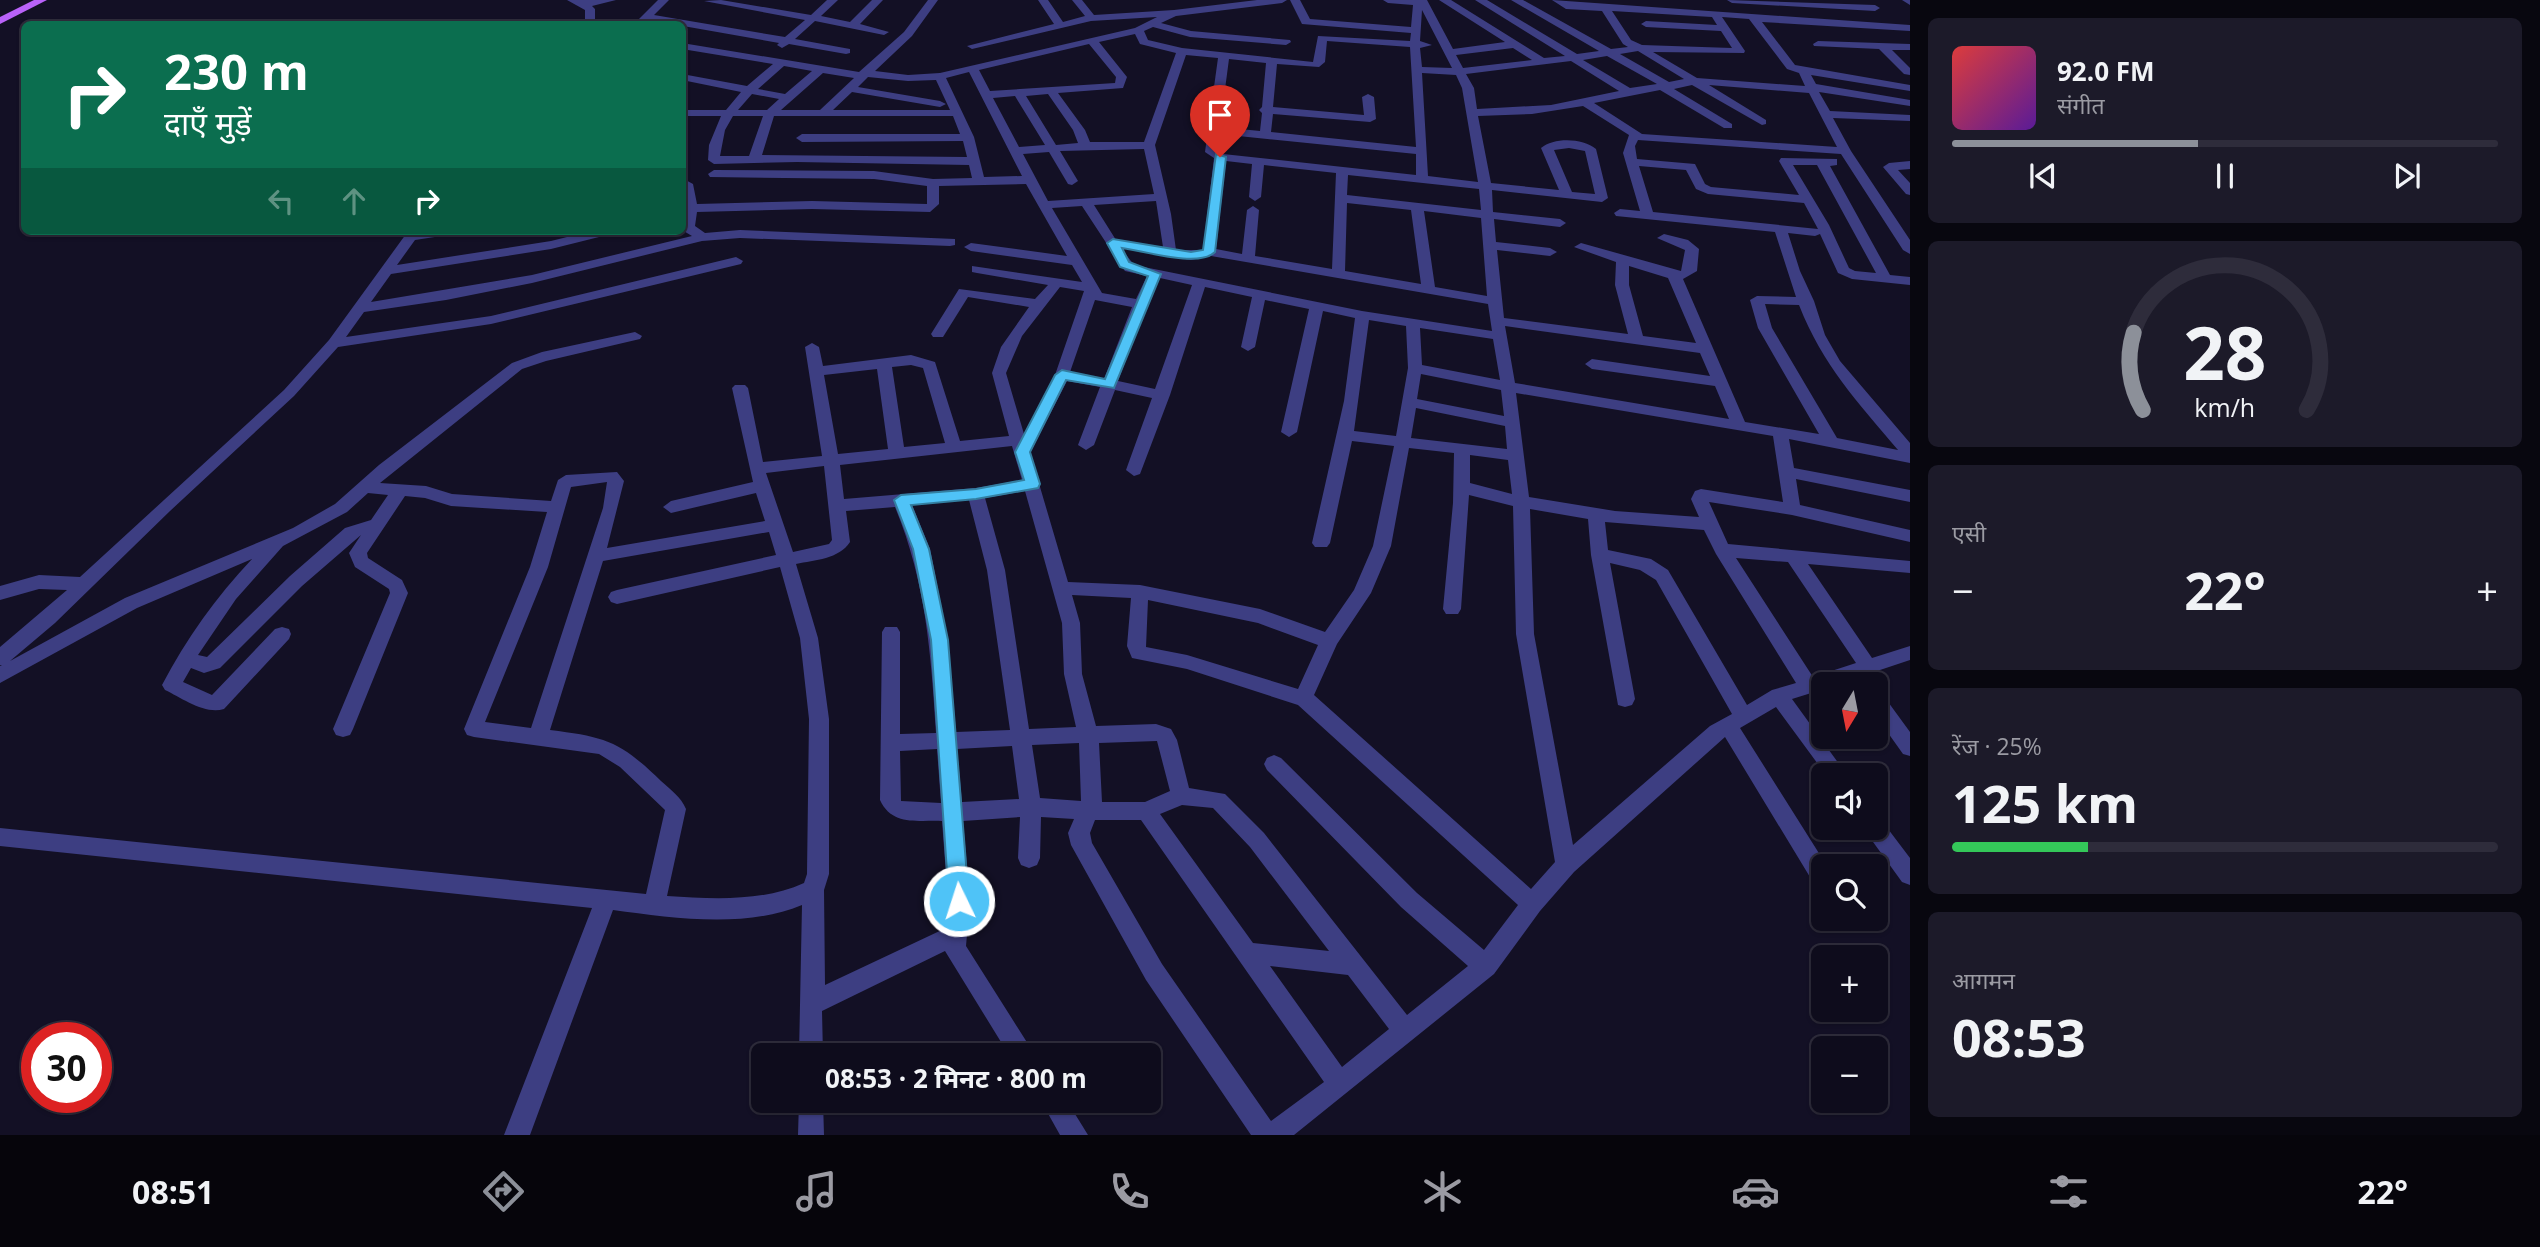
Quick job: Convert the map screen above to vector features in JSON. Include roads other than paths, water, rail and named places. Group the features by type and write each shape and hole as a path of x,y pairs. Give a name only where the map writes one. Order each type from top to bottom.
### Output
{"main road":[{"path":"0,21 42,0"}],"street":[{"path":"572,0 585,4 611,0"},
{"path":"644,21 664,0"},
{"path":"707,0 884,32"},
{"path":"756,9 767,0"},
{"path":"766,60 832,0"},
{"path":"852,26 878,0"},
{"path":"822,114 908,34 933,0"},
{"path":"1043,0 1059,25"},
{"path":"1077,0 1091,18"},
{"path":"972,46 1091,18 1174,13 1282,0"},
{"path":"1295,0 1306,22 1416,30"},
{"path":"1388,0 1419,1"},
{"path":"1444,0 1544,62"},
{"path":"1480,0 1628,92"},
{"path":"1632,0 1663,49"},
{"path":"1732,0 1875,8"},
{"path":"1740,0 1791,67 1910,88"},
{"path":"1862,0 1906,26 1910,37"},
{"path":"1419,1 1415,44 1423,151 1422,179"},
{"path":"1419,1 1468,88 1485,186 1494,302 1508,386 1521,503 1525,634 1566,865"},
{"path":"1493,7 1521,3 1562,3 1605,8 1714,13 1801,23 1906,26"},
{"path":"1521,3 1612,52 1728,126"},
{"path":"585,4 590,9 590,21"},
{"path":"1605,8 1627,42 1762,122"},
{"path":"686,49 863,74 908,78 940,76 1138,30 1174,13"},
{"path":"1417,70 1460,72 1640,48 1740,51 1714,13"},
{"path":"1151,23 1190,34 1286,42"},
{"path":"1801,23 1842,78"},
{"path":"1646,24 1724,29"},
{"path":"686,27 846,51"},
{"path":"1372,27 1373,41"},
{"path":"1138,30 1144,42 1182,51 1317,64 1322,38 1415,44 1447,50 1517,44"},
{"path":"1655,36 1731,40"},
{"path":"986,95 1115,88 1121,85 1122,77 1092,41"},
{"path":"1818,44 1910,47"},
{"path":"1882,46 1908,72"},
{"path":"1170,253 1149,145 1182,51"},
{"path":"1224,55 1211,152 1220,157 1566,195 1603,197 1590,149 1586,146 1554,145 1547,148 1566,195"},
{"path":"1265,136 1265,110 1272,61"},
{"path":"781,63 726,114 718,133 713,160 797,158 974,161"},
{"path":"754,160 769,114 821,69"},
{"path":"973,69 1030,180 1097,296 1140,304"},
{"path":"1803,71 1845,151 1910,250"},
{"path":"940,76 968,137 979,181"},
{"path":"686,78 789,98"},
{"path":"1472,112 1499,113 1586,103 1628,92 1694,81 1812,88 1910,103"},
{"path":"851,89 957,110"},
{"path":"1051,91 1079,130 1085,146"},
{"path":"1019,93 1072,181"},
{"path":"1265,110 1370,119 1368,97"},
{"path":"1586,103 1634,136 1845,151"},
{"path":"686,119 726,114 807,115 957,110"},
{"path":"1826,114 1910,118"},
{"path":"795,174 807,115"},
{"path":"1215,130 1423,151"},
{"path":"1634,136 1629,146 1648,216"},
{"path":"802,138 968,137"},
{"path":"1015,151 1149,145"},
{"path":"1209,252 1220,157"},
{"path":"1248,258 1258,161"},
{"path":"1854,163 1786,161 1843,270 1852,275 1910,281"},
{"path":"1821,161 1885,278"},
{"path":"1632,162 1691,167 1714,213"},
{"path":"1910,165 1889,167 1910,191"},
{"path":"1338,276 1342,170"},
{"path":"714,174 874,175 933,183 1030,180"},
{"path":"691,208 812,205 923,210 933,204 933,183"},
{"path":"686,184 691,208 686,223"},
{"path":"1704,189 1808,200"},
{"path":"1044,205 1161,197"},
{"path":"1339,198 1560,223"},
{"path":"1085,202 1113,243 1124,265 1155,274 1259,296 1413,323 1636,338 1707,349"},
{"path":"1418,206 1429,290"},
{"path":"1620,214 1648,216 1714,213 1815,232"},
{"path":"686,227 702,237"},
{"path":"1780,227 1793,271 1807,301 1818,335 1834,363 1910,456"},
{"path":"359,308 433,300 530,282 702,237 740,234 950,242"},
{"path":"0,658 86,584 164,507 289,393 334,342 412,235"},
{"path":"385,271 551,245 590,235"},
{"path":"1581,247 1674,275 1684,275 1690,271 1692,249 1683,243 1664,238"},
{"path":"1113,243 1170,253 1198,256 1209,252 1248,258 1494,302"},
{"path":"1490,245 1550,252"},
{"path":"971,247 1078,262"},
{"path":"1623,259 1622,285 1636,338"},
{"path":"334,342 422,332 491,320 736,261"},
{"path":"977,269 1092,288"},
{"path":"1086,445 1140,304 1155,274"},
{"path":"1674,275 1739,425"},
{"path":"1057,282 1014,334 1003,355 999,373 1071,623 1073,674 1088,734 1093,798 1079,833 1082,845 1154,972 1266,1135"},
{"path":"1134,470 1199,284"},
{"path":"1021,446 1062,375 1092,288"},
{"path":"937,334 964,292 1040,304"},
{"path":"1248,347 1259,296"},
{"path":"1807,301 1756,300 1765,328 1832,442"},
{"path":"1289,432 1317,306"},
{"path":"1321,544 1345,435 1361,339 1362,315"},
{"path":"1303,698 1329,641 1362,593 1382,547 1415,368 1413,323"},
{"path":"0,675 131,603 278,541 341,508 517,366 542,357 635,336"},
{"path":"617,597 787,561 838,547 842,542 812,347"},
{"path":"816,371 911,360 923,362 933,368 954,447"},
{"path":"884,363 897,453"},
{"path":"1592,364 1721,382"},
{"path":"1415,368 1574,400 1739,425 1910,456"},
{"path":"1062,375 1162,395"},
{"path":"740,388 759,477 809,638 818,719 818,874 813,890 814,976 811,1043"},
{"path":"1410,402 1510,422"},
{"path":"1780,432 1792,509"},
{"path":"1345,435 1514,455"},
{"path":"671,507 759,477 831,460 954,447 1021,446"},
{"path":"1452,609 1462,487 1462,448"},
{"path":"1786,472 1910,496"},
{"path":"538,737 611,508 614,477 568,480 539,567 474,729 538,737 596,744 614,749 650,786 674,805 676,808 654,906"},
{"path":"836,506 976,494 1032,484"},
{"path":"365,487 426,492 451,500 557,507"},
{"path":"1462,487 1521,503 1596,516 1643,522 1709,524"},
{"path":"343,729 399,593 396,585 361,562 358,553 374,525 400,490"},
{"path":"976,494 996,570 1021,738 1031,807 1029,858"},
{"path":"1808,686 1722,550 1699,499 1701,495 1792,509 1910,536"},
{"path":"901,500 921,549 939,640 959,901 955,948 967,971 1015,1043"},
{"path":"1596,516 1600,555 1625,699"},
{"path":"186,659 204,666 213,663 296,581 351,532 374,525"},
{"path":"595,556 776,525"},
{"path":"278,541 230,594 186,659 172,685 216,703 282,634"},
{"path":"1722,550 1910,567"},
{"path":"1600,555 1645,564 1662,575 1684,611 1735,721 1811,857"},
{"path":"1794,558 1860,672"},
{"path":"0,593 39,582 86,584"},
{"path":"1062,588 1140,592 1260,615 1329,641"},
{"path":"1140,592 1136,646 1141,654 1187,662 1303,698 1532,905"},
{"path":"891,632 890,800 894,807 902,811 954,812 1031,807 1146,811 1181,796 1218,800 1238,819 1405,1031"},
{"path":"1869,672 1909,655"},
{"path":"1273,1135 1486,966 1566,865 1717,732 1779,696 1811,685"},
{"path":"1779,696 1828,763"},
{"path":"1888,718 1910,748"},
{"path":"890,743 1156,732 1164,735 1181,796"},
{"path":"1274,764 1409,901 1486,966"},
{"path":"1146,811 1340,1084"},
{"path":"0,837 654,906 739,907 784,901 813,890"},
{"path":"1884,840 1910,875"},
{"path":"517,1135 606,900"},
{"path":"811,1004 956,934"},
{"path":"1248,953 1354,965"},
{"path":"811,1113 811,1135"},
{"path":"1061,1113 1075,1135"}]}
